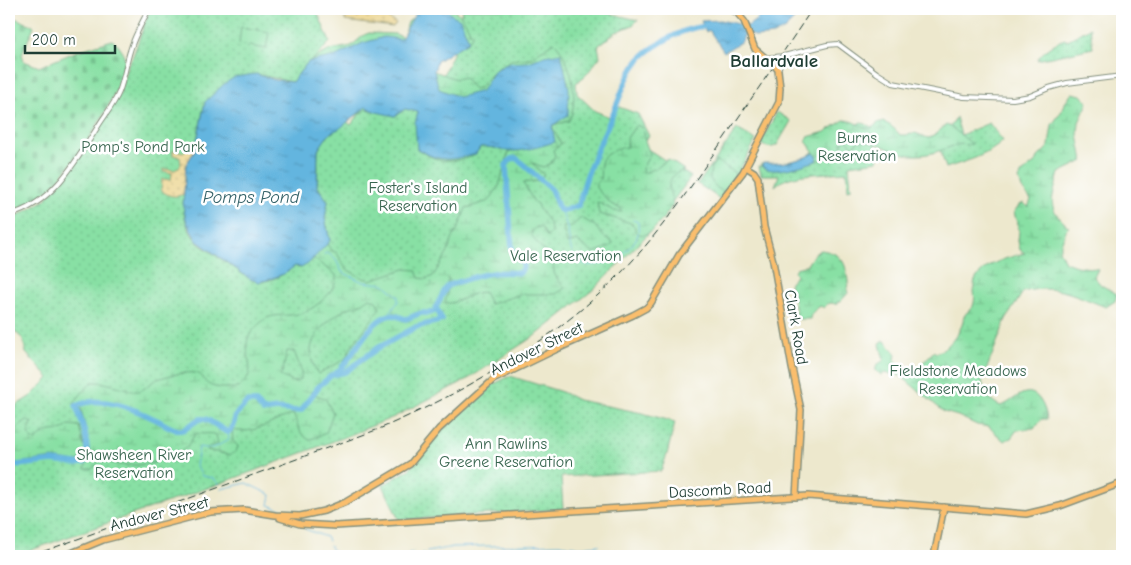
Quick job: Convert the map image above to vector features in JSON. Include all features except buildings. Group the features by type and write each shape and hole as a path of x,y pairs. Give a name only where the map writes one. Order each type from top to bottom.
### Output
{"main road":[{"path":"745,9 738,14 745,25 749,38 755,49 778,70"},
{"name":"Andover Street","path":"64,556 103,540 211,512 244,510 275,516 300,516 346,502 406,467 416,458 439,429 494,380 646,308 651,303 679,255 746,167 778,104 780,88 778,70"},
{"name":"Clark Road","path":"746,167 754,172 758,178 764,227 774,262 801,410 796,497"},
{"name":"Dascomb Road","path":"275,516 312,525 336,526 808,496 1015,513 1036,512 1060,506 1122,483"},
{"path":"934,556 944,507"},
{"path":"311,514 312,525"},
{"path":"300,516 312,525"}],"street":[{"path":"9,215 33,205 45,196 59,184 76,161 118,93 130,50 139,27 149,9"},
{"path":"728,9 738,14"},
{"path":"765,58 784,56 838,44 893,83 964,96 1020,98 1060,84 1122,76"},
{"path":"778,70 784,56"}],"green space":[{"path":"150,9 316,9 330,42 292,82 256,74 205,102 185,188 184,211 186,222 199,244 252,280 270,280 295,266 299,268 304,266 330,241 325,218 328,201 317,187 318,150 308,93 351,125 374,95 430,102 453,54 462,9 590,9 638,20 633,25 616,32 598,46 600,57 586,75 576,83 577,94 595,111 610,117 616,106 638,114 649,136 640,144 691,177 648,234 594,289 539,333 468,379 394,417 350,435 219,484 14,556 9,556 9,410 31,396 49,378 26,353 23,339 9,326 9,219 45,200 77,162 119,95 128,64 133,56"},
{"name":"Shawsheen River Reservation","path":"423,9 448,9 463,18 472,35 469,41 437,61 434,71 456,79 464,77 474,89 480,88 495,70 511,60 530,58 554,42 560,49 572,80 574,102 572,112 569,121 552,126 561,144 553,150 555,156 550,164 543,167 532,163 544,175 538,181 523,183 551,228 551,233 547,237 541,227 536,227 531,233 552,261 555,274 565,288 556,294 522,294 490,304 484,292 445,303 450,280 448,278 447,286 436,307 442,320 416,327 378,348 345,372 332,375 310,393 325,398 333,413 326,433 309,440 301,433 293,414 256,429 248,431 232,430 233,441 238,446 236,452 229,455 207,450 210,446 218,444 216,435 196,433 186,448 153,463 121,465 101,460 92,469 85,469 90,453 81,409 74,405 79,396 92,382 100,382 138,391 160,378 180,373 197,373 205,382 212,386 239,388 248,377 250,368 247,342 255,328 270,317 295,315 305,312 319,303 331,291 335,284 336,275 313,258 301,268 295,266 278,277 262,281 239,272 292,82 308,62 330,50 351,46 364,35 369,33 395,34 403,37 408,22","holes":["367,109 395,116 405,109 418,112 417,149 437,159 445,161 463,159 474,155 480,147 488,146 509,151 499,186 489,201 466,208 447,254 433,276 427,279 419,278 416,270 405,269 370,280 363,278 346,269 337,253 331,250 327,244 330,241 325,218 328,201 318,183 318,151 327,137 347,121","370,298 376,301 380,308 352,346 345,359 318,374 311,354 316,336 328,321 348,308 362,304","287,351 294,351 301,370 301,379 294,382 280,376"]},
{"path":"9,17 34,26 22,54 24,61 39,67 75,52 112,40 124,55 125,62 122,76 105,113 66,171 39,198 9,213"},
{"path":"241,27 269,32 266,49 239,44"},
{"path":"1090,28 1093,48 1037,60 1042,53 1061,40 1065,39 1066,41"},
{"name":"Fieldstone Meadows Reservation","path":"1072,93 1081,95 1088,103 1079,122 1078,135 1083,161 1059,173 1053,197 1052,203 1056,214 1069,227 1066,230 1059,250 1065,262 1076,266 1098,269 1094,277 1101,285 1117,294 1115,301 1106,307 1056,290 1046,289 1023,292 1006,319 982,381 988,396 1001,406 1025,393 1035,395 1043,405 1047,419 1042,419 1034,428 1017,430 1011,438 1004,441 989,427 977,425 944,412 901,376 884,373 882,375 876,371 877,365 884,360 880,344 882,341 885,341 896,354 895,360 901,369 915,371 934,351 936,353 949,345 956,336 966,313 972,308 974,283 977,277 999,261 1025,253 1020,250 1018,241 1019,231 1014,212 1019,205 1024,203 1028,207 1031,200 1022,189 1019,179 1022,173 1037,161 1038,157 1049,146 1052,125"},
{"path":"777,112 791,121 777,145 771,147 764,146 760,144"},
{"name":"Burns Reservation","path":"956,117 961,135 989,123 1003,141 991,151 946,168 939,147"},
{"path":"844,120 870,129 883,122 891,126 900,135 915,133 928,138 932,137 946,125 972,144 958,144 929,154 911,155 859,140 853,147 847,139 842,142 841,151 838,154 816,161 816,155 806,141 808,137 825,132"},
{"name":"Burns Reservation","path":"861,122 874,128 878,161 849,165 851,189 848,190 847,172 799,176 781,181 775,186 779,175 761,175 759,166 761,167 761,164 778,164 806,158 816,149"},
{"path":"636,125 641,127 645,134 644,138 650,154 642,169 643,173 657,168 668,159 684,170 673,176 671,180 669,188 673,205 656,227 651,232 645,234 635,231 635,227 631,223 599,214 597,202 614,211 622,212 620,208 611,204 596,188 596,183 600,180 602,159 611,152 627,147 627,138"},
{"path":"737,129 756,140 738,173 720,199 698,184"},
{"path":"716,161 734,172 735,175 724,192 717,188 710,179 711,168"},
{"path":"581,218 594,225 613,244 593,253 577,241 567,244 563,227 572,226"},
{"path":"821,250 834,253 842,260 846,269 848,293 840,302 837,302 837,305 831,303 823,308 821,306 817,308 812,313 810,319 797,319 789,284 796,276 794,271 796,268 807,265 814,254"},
{"name":"Ann Rawlins Greene Reservation","path":"510,376 562,392 578,400 675,422 661,471 561,477 563,509 399,520 383,485 409,470 445,426 492,385"},
{"path":"27,420 32,423 28,434 36,441 49,431 61,430 69,425 79,426 85,451 83,458 76,462 53,458 9,464 9,434"}],"sand":[{"path":"345,9 394,9 388,10 386,17 396,23 393,27 345,21"},
{"path":"187,145 195,150 186,165 184,194 177,196 169,195 161,190 162,179 171,180 172,173 163,171 163,169 175,170 178,168 181,164 180,157 173,155 173,150 184,152"}],"water":[{"name":"Pomps Pond","path":"423,9 446,9 460,19 469,41 437,61 434,71 439,89 459,97 482,91 495,70 509,63 529,62 544,56 561,53 569,89 568,115 552,126 555,142 520,151 480,147 476,154 452,159 433,157 417,149 415,123 418,112 405,109 395,116 376,112 366,107 339,129 332,132 318,150 317,187 328,201 325,218 330,241 308,264 301,268 295,266 284,274 259,282 250,279 197,241 187,223 183,206 186,165 195,150 205,102 224,84 235,77 256,74 275,80 292,82 308,62 336,56 363,43 384,37 401,39 415,14"},
{"path":"782,9 800,9 794,20 785,29 773,35 756,37 751,34 744,35 742,41 724,52 709,30 706,32 701,21 720,20 748,26 765,13 781,11"},
{"path":"813,153 817,156 816,161 796,167 773,170 762,166 763,163 782,163"}],"waterway":[{"path":"9,466 53,461 76,464 85,462 87,455 86,441 76,406 86,403 107,402 117,404 138,411 178,430 185,429 198,420 205,419 228,432 232,427 236,414 247,402 256,402 263,411 277,409 301,410 319,386 332,375 345,372 378,348 416,327 442,320 436,307 447,286 483,275 500,272 520,273 524,266 512,249 506,165 511,159 516,158 551,189 559,209 563,211 579,205 595,154 626,81 635,65 645,54 672,36 692,28 710,27"},
{"path":"561,210 567,226 573,254 578,261 585,264 594,265 612,260 629,248 635,241 638,233 638,222 633,220"},
{"path":"324,254 328,253 336,260 342,272 363,282 384,284 398,296 398,302 387,316"},
{"path":"336,373 343,367 369,331 384,317 396,315 406,319 421,313 430,313 435,311 436,307"},
{"path":"219,484 213,478 202,476 196,466 199,447 212,448 218,446 229,439 228,432"},
{"path":"221,489 246,483 271,495 269,505 283,510 283,513"},
{"path":"305,529 326,537 328,541"},
{"path":"422,553 453,547 559,544 580,547 599,545"},
{"path":"330,546 331,549 341,556"},
{"path":"406,556 413,552"}],"railway":[{"path":"31,556 379,429 475,382 537,343 593,299 619,275 648,243 699,175 812,9"}],"district":[{"name":"Ballardvale","path":"774,60"}],"park label":[{"name":"Pomp's Pond Park","path":"143,146"},
{"name":"Foster's Island Reservation","path":"418,196"},
{"name":"Vale Reservation","path":"566,255"}]}
